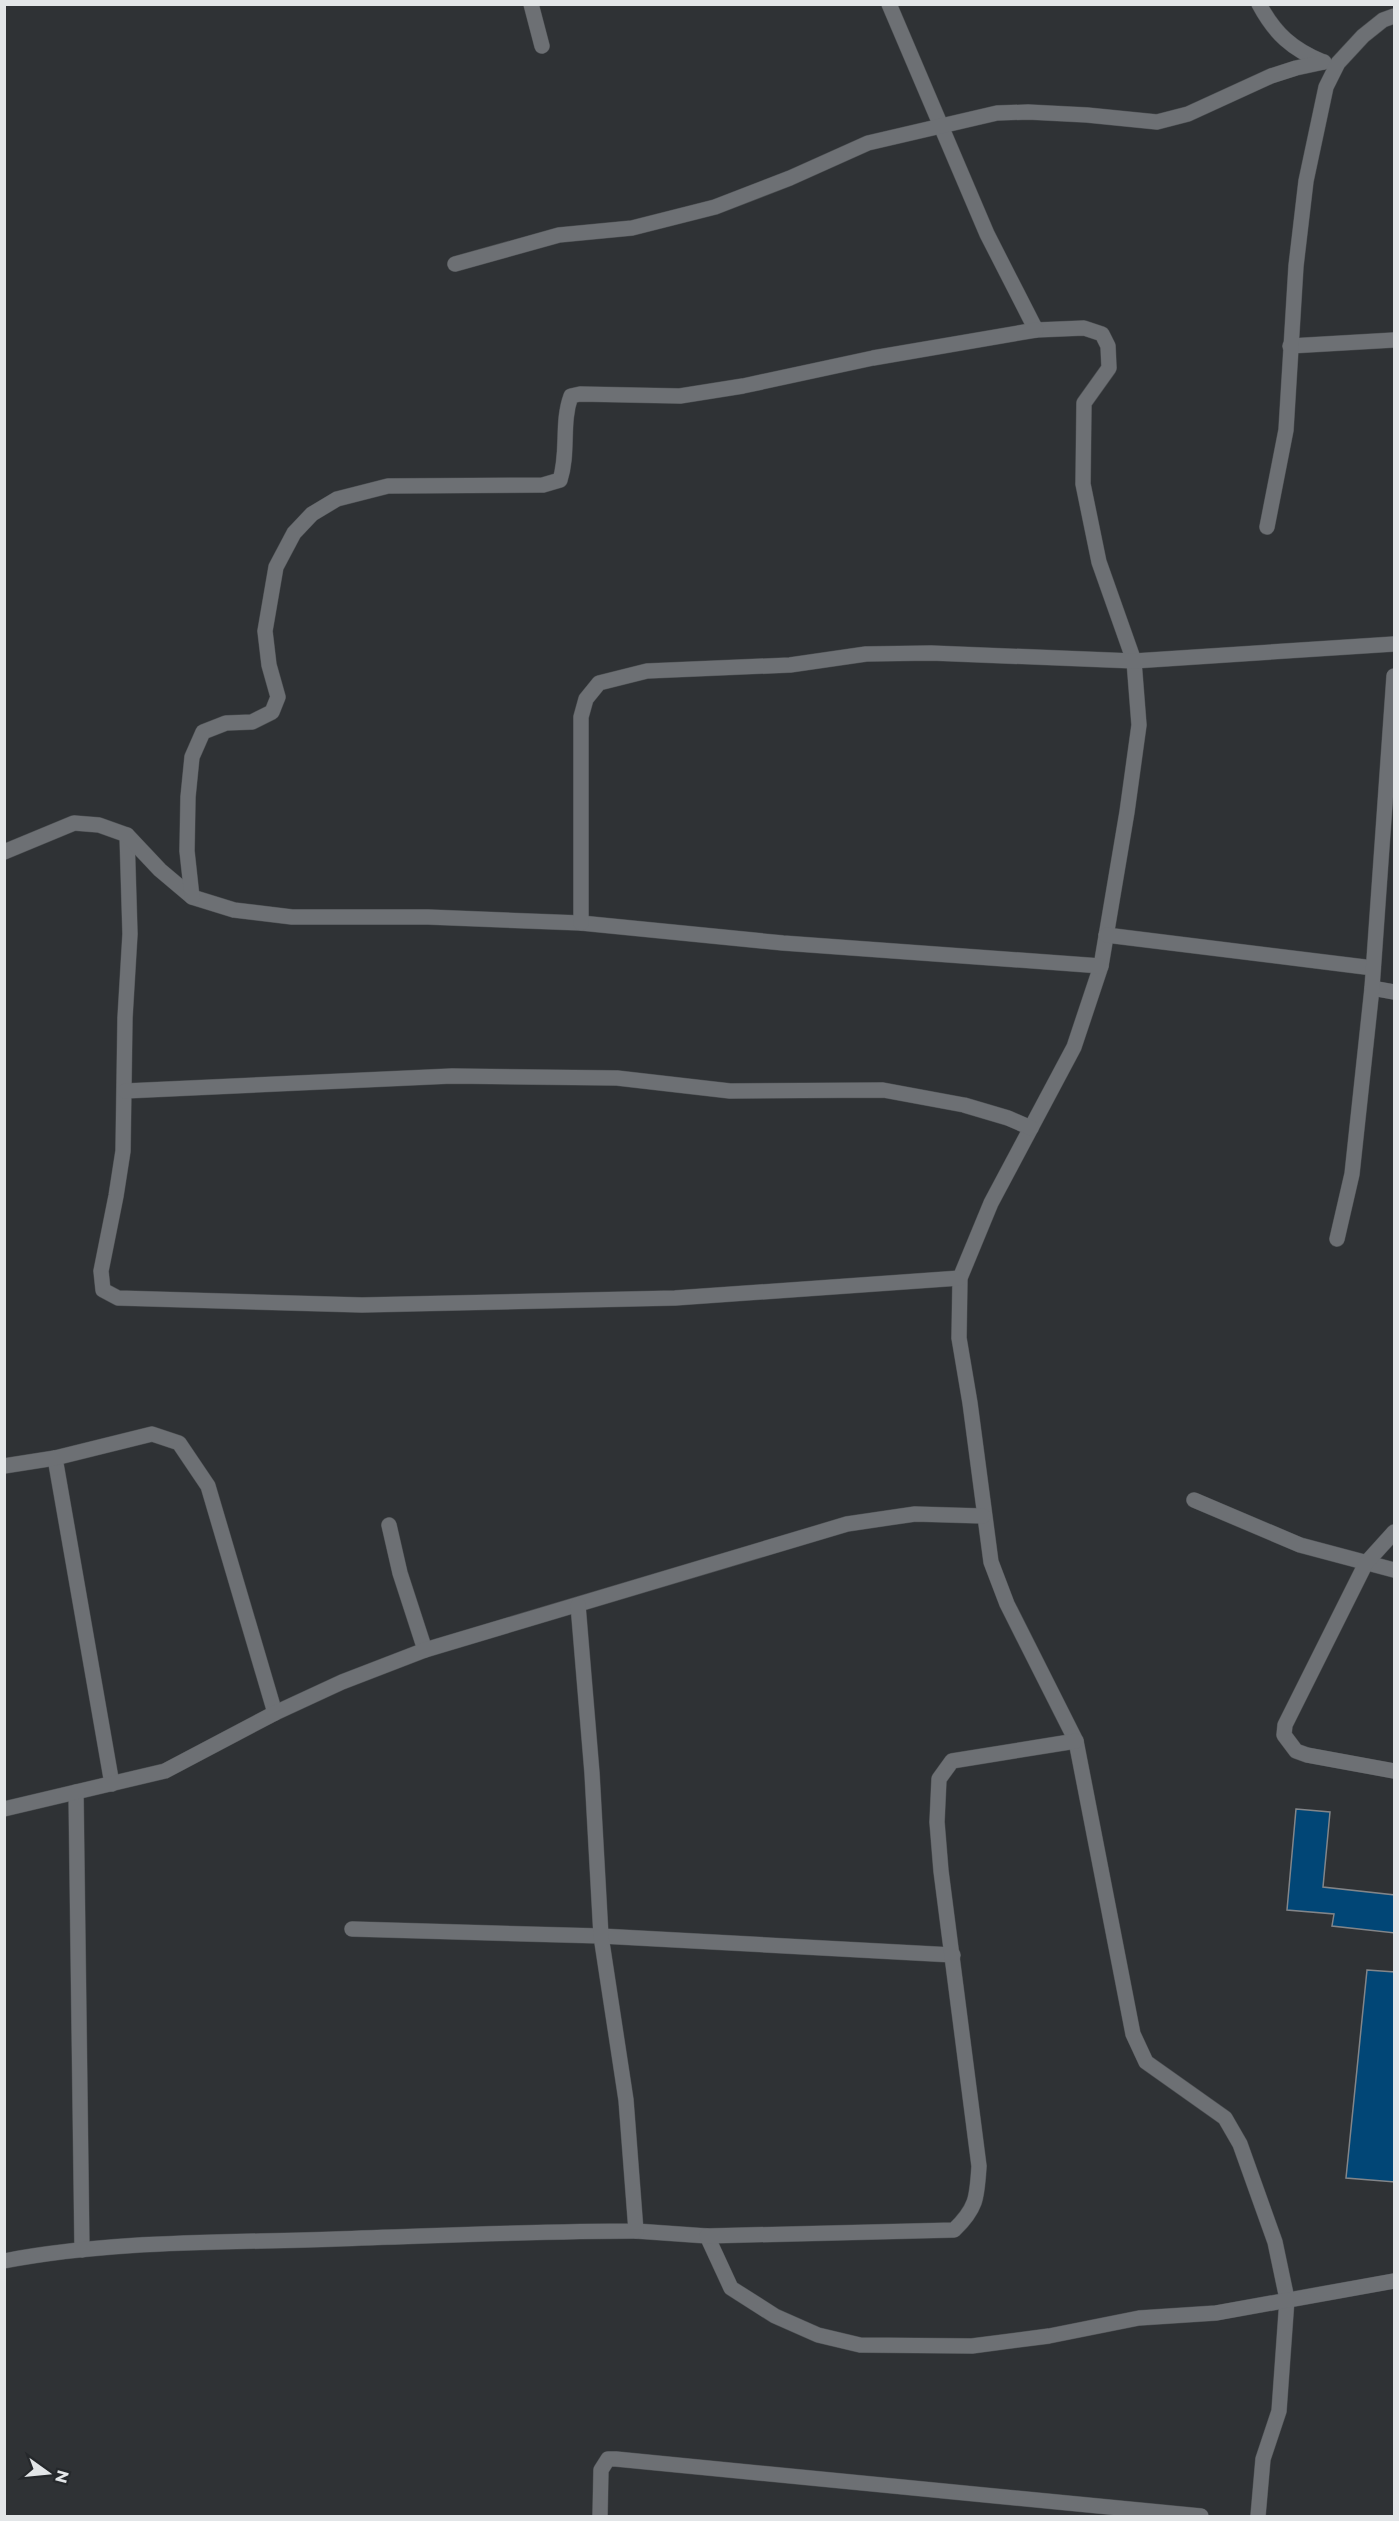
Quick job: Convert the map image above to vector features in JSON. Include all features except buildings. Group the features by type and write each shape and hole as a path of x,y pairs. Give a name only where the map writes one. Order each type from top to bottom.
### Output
{"street":[{"path":"531,4 542,46"},
{"path":"1259,4 1268,20 1287,42 1298,51 1331,63"},
{"path":"890,5 987,234 1036,330"},
{"path":"455,264 559,235 632,228 715,207 790,178 868,143 997,113 1028,112 1157,122 1205,108 1271,76 1296,68 1331,63 1383,20 1395,16"},
{"path":"1268,527 1286,430 1296,266 1306,181 1331,63"},
{"path":"192,897 187,851 192,757 203,732 226,723 252,722 272,712 278,696 268,666 265,631 276,567 294,532 312,514 337,498 388,486 543,485 560,480 564,469 566,410 571,396 580,394 680,396 743,386 873,358 1036,330 1084,328 1102,334 1108,346 1109,368 1084,404 1083,484 1099,562 1134,661 1139,725 1101,966 1074,1047 991,1203 960,1278 959,1338 991,1562 1007,1604 1076,1741 1132,2034 1146,2062 1225,2118 1240,2144 1275,2242 1287,2299 1279,2411 1263,2459 1258,2517"},
{"path":"1290,346 1395,340"},
{"path":"581,922 581,717 586,699 598,683 647,671 790,664 866,654 931,653 1134,661 1395,644"},
{"path":"1337,1239 1352,1174 1372,988 1395,676"},
{"path":"4,852 74,823 99,825 128,835 160,870 192,897 234,910 292,916 428,917 581,922 783,943 1101,966"},
{"path":"128,835 130,934 121,1162 101,1271 103,1290 118,1298 374,1305 675,1298 960,1278"},
{"path":"1106,935 1373,968"},
{"path":"1372,988 1395,992"},
{"path":"125,1091 452,1076 617,1078 730,1091 883,1090 964,1105 1008,1118 1030,1128"},
{"path":"4,1466 55,1458 152,1434 179,1443 208,1486 275,1713"},
{"path":"55,1458 112,1784"},
{"path":"1194,1500 1300,1545 1395,1570"},
{"path":"4,1809 165,1771 275,1713 342,1682 425,1650 847,1524 915,1514 983,1516"},
{"path":"389,1525 400,1573 425,1650"},
{"path":"1395,1532 1366,1563 1285,1725 1284,1735 1296,1751 1306,1755 1395,1771"},
{"path":"578,1605 592,1773 601,1936 626,2100 636,2231"},
{"path":"4,2261 82,2250 156,2244 518,2231 636,2231 707,2236 954,2230 970,2214 977,2188 979,2166 938,1832 936,1799 939,1779 952,1761 1076,1741"},
{"path":"76,1792 82,2250"},
{"path":"352,1929 601,1936 953,1955"},
{"path":"707,2236 731,2288 775,2316 818,2335 860,2345 972,2346 1049,2336 1139,2318 1216,2313 1395,2281"},
{"path":"600,2517 602,2470 608,2459 616,2459 1202,2517"}]}
